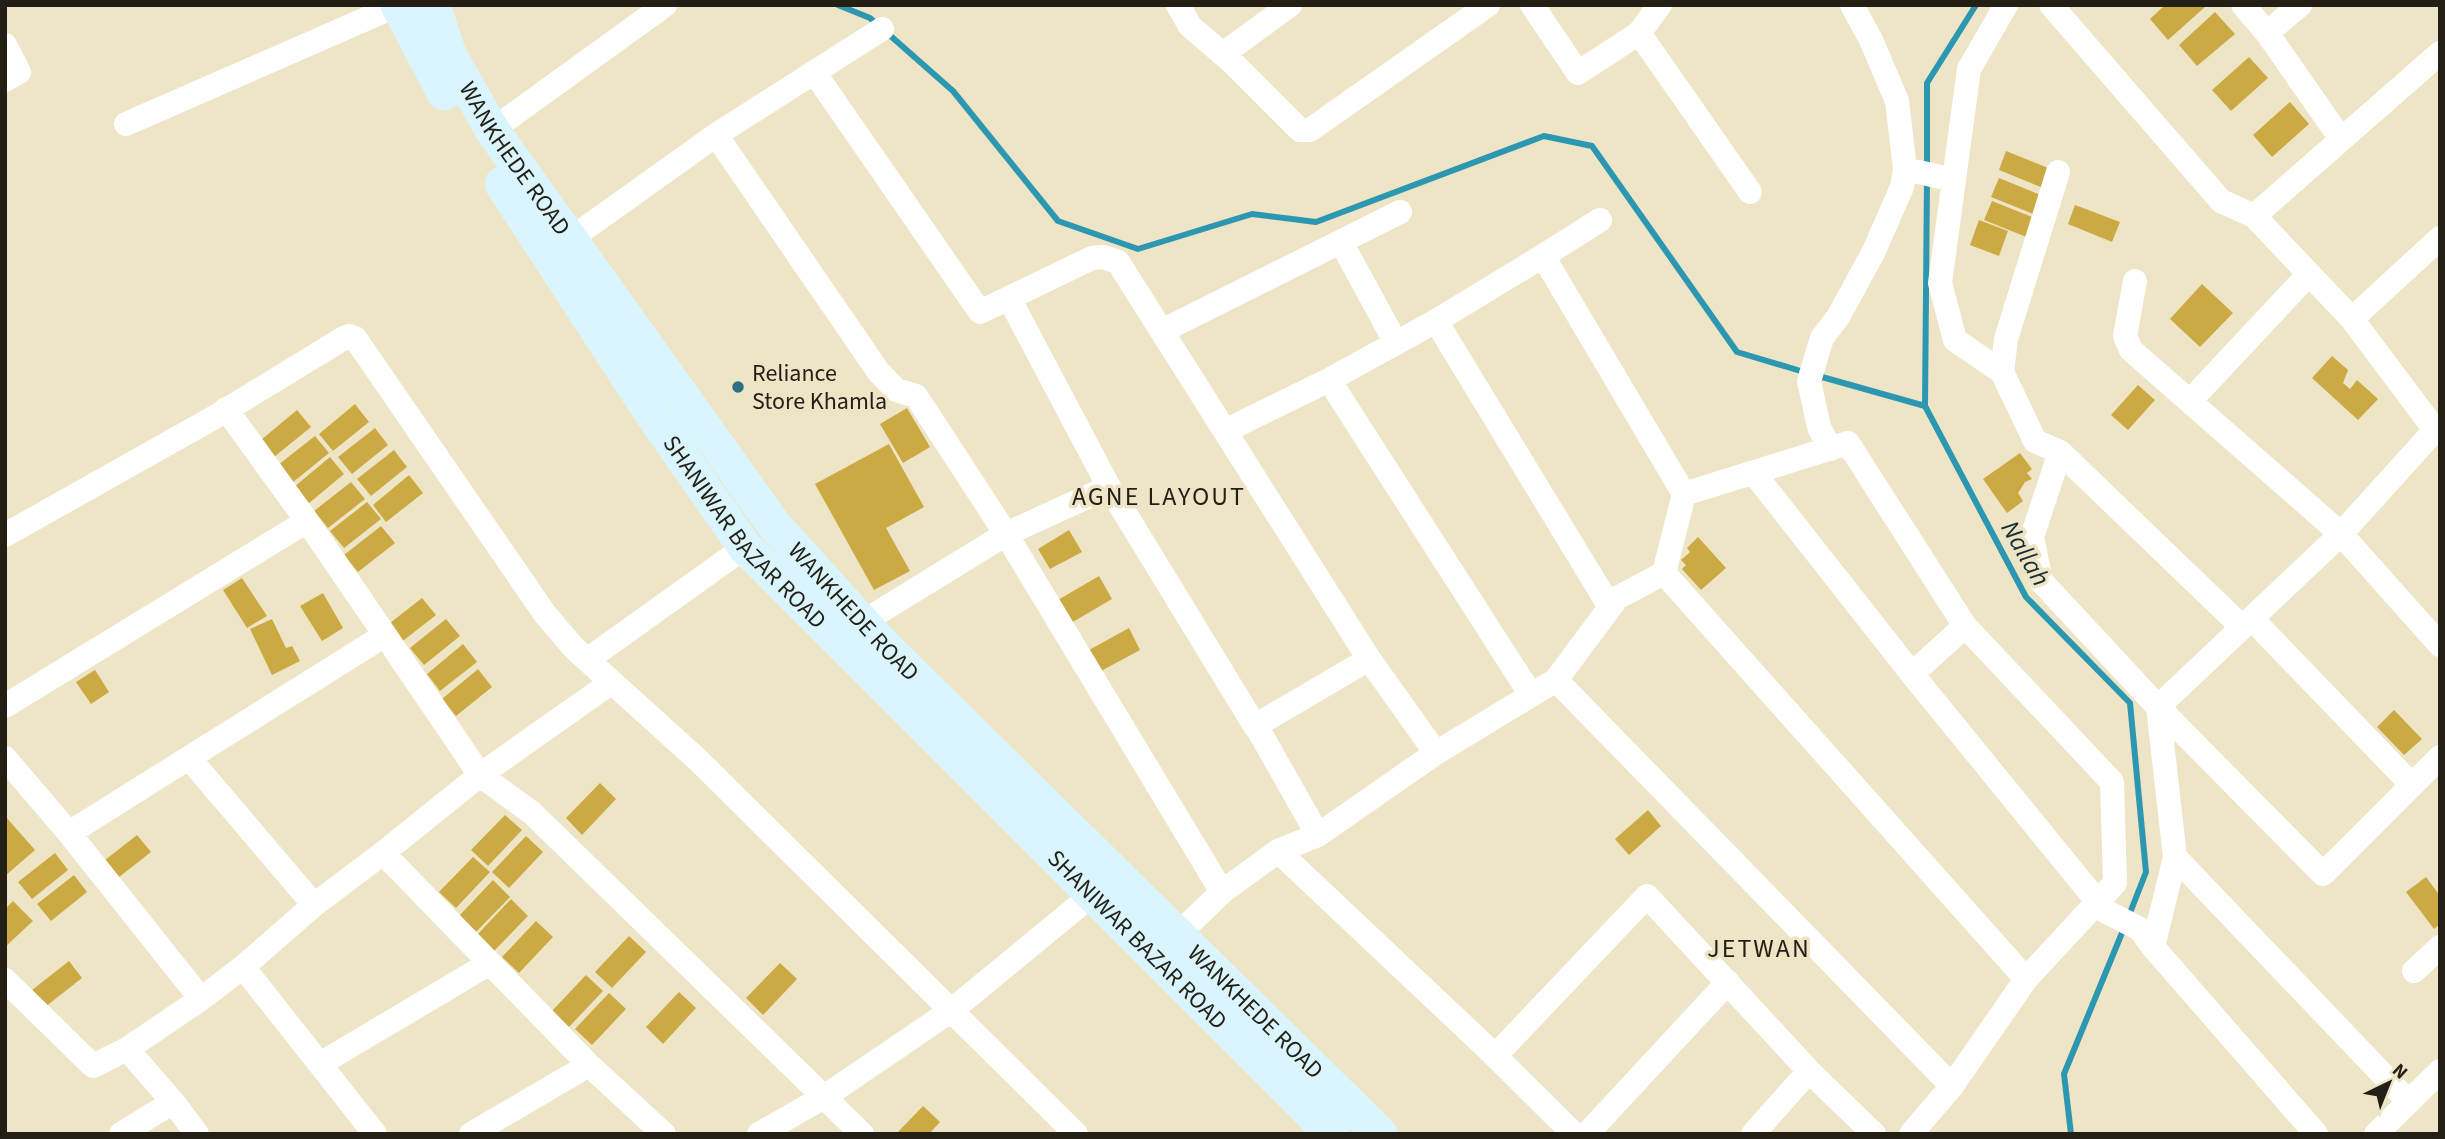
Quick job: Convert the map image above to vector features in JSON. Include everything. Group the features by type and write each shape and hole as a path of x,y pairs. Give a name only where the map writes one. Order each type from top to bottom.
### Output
{"main road":[{"name":"SHANIWAR BAZAR ROAD","path":"398,5 449,104 652,414 745,547 1093,894 1167,946 1332,1134"},
{"name":"WANKHEDE ROAD","path":"433,5 449,54 492,130 774,524 891,654 1167,946 1380,1134"}],"street":[{"path":"126,124 398,5"},
{"path":"492,130 664,5"},
{"path":"1178,5 1190,26 1305,132 1488,5"},
{"path":"1223,54 1290,5"},
{"path":"1532,5 1578,73 1639,33 1660,5"},
{"path":"1830,449 1819,427 1809,381 1822,338 1838,317 1873,253 1902,187 1905,169 1897,102 1871,40 1852,5"},
{"path":"2006,5 1969,69 1940,284 1955,340 2002,372 2035,440 2060,452 2247,623 2412,784"},
{"path":"2051,5 2221,201 2254,216 2352,319 2438,430 2341,534 2158,707"},
{"path":"2243,5 2267,33 2341,139"},
{"path":"2267,33 2300,5"},
{"path":"569,240 716,135 882,29"},
{"path":"1639,33 1750,192"},
{"path":"5,45 19,72 5,80"},
{"path":"2254,216 2440,53"},
{"path":"814,72 980,312 1092,258 1103,257 1118,262 1369,659 1436,753"},
{"path":"716,135 878,371 896,390 916,396 1006,534 1222,892"},
{"path":"1905,169 1954,180"},
{"path":"2002,372 2006,339 2059,172"},
{"path":"1162,331 1400,212"},
{"path":"1225,431 1329,380 1436,321 1600,220"},
{"path":"2352,319 2440,237"},
{"path":"1342,242 1396,343"},
{"path":"1167,946 1222,892 1278,851 1318,835 1436,753 1556,680 1617,598 1664,572 1684,494 1543,256"},
{"path":"2190,401 2309,274"},
{"path":"2135,281 2125,337 2131,350 2341,534 2437,637"},
{"path":"1009,298 1109,487 1255,724 1318,835"},
{"path":"1436,321 1610,607"},
{"path":"5,535 344,338 355,338 545,614 573,648 698,760 1076,1134"},
{"path":"1329,380 1531,695"},
{"path":"226,409 307,521 480,775 532,813 862,1134"},
{"path":"1684,494 1848,443 1965,626 2112,782 2115,883 2102,906 2026,979 1952,1086 1911,1134"},
{"path":"2060,452 2032,537 2041,581 2158,707 2323,874 2440,757"},
{"path":"1753,472 1912,674 2102,906 2147,938 2316,1134"},
{"path":"863,622 1006,534 1109,487"},
{"path":"5,706 307,521"},
{"path":"587,660 745,547"},
{"path":"1664,572 2026,979"},
{"path":"1912,674 1965,626"},
{"path":"69,833 385,635"},
{"path":"1255,724 1369,659"},
{"path":"1556,680 1952,1086"},
{"path":"5,980 93,1066 127,1049 201,999 243,967 314,905 480,775 612,682"},
{"path":"2147,938 2175,857 2158,707"},
{"path":"5,758 69,833 201,999"},
{"path":"189,758 314,905"},
{"path":"1278,851 1574,1134"},
{"path":"383,853 589,1065 664,1134"},
{"path":"2175,857 2409,1102"},
{"path":"759,1134 824,1097 952,1010 1093,894"},
{"path":"1495,1056 1647,896 1809,1071 1874,1134"},
{"path":"2414,971 2440,947"},
{"path":"320,1064 490,963"},
{"path":"243,967 375,1134"},
{"path":"1587,1134 1728,982"},
{"path":"5,1007 31,1007"},
{"path":"127,1049 197,1134"},
{"path":"471,1134 589,1065"},
{"path":"1753,1134 1809,1071"},
{"path":"2376,1134 2440,1071"},
{"path":"121,1134 173,1102"}],"building":[{"path":"2165,5 2205,7 2168,40 2150,19"},
{"path":"2215,12 2235,34 2197,66 2179,45"},
{"path":"2249,57 2268,78 2231,111 2212,90"},
{"path":"2290,102 2309,124 2272,157 2253,135"},
{"path":"2006,151 2051,169 2043,188 1999,170"},
{"path":"1999,178 2043,196 2036,215 1991,197"},
{"path":"1992,201 2037,219 2029,238 1984,220"},
{"path":"2075,205 2120,222 2112,242 2068,224"},
{"path":"1979,220 2008,231 1999,256 1970,245"},
{"path":"2202,284 2233,313 2200,347 2170,319"},
{"path":"2332,356 2348,370 2343,383 2350,389 2357,380 2378,399 2358,420 2312,378"},
{"path":"2138,385 2155,400 2128,430 2111,415"},
{"path":"355,404 369,422 333,451 319,434"},
{"path":"907,408 930,447 903,463 880,424"},
{"path":"297,410 311,427 274,457 261,440"},
{"path":"375,428 388,445 352,474 338,457"},
{"path":"315,436 329,453 292,483 278,465"},
{"path":"889,444 924,507 886,528 910,571 874,590 815,484"},
{"path":"394,450 407,467 371,496 357,479"},
{"path":"2020,453 2032,469 2027,473 2032,479 2025,482 2018,493 2023,501 2007,513 1983,479"},
{"path":"330,457 344,474 308,504 294,487"},
{"path":"409,475 423,493 386,522 373,505"},
{"path":"351,482 365,499 328,528 314,511"},
{"path":"367,502 381,519 344,548 330,531"},
{"path":"381,526 395,543 358,572 344,555"},
{"path":"1069,530 1082,552 1050,569 1038,549"},
{"path":"1698,537 1726,568 1701,590 1682,569 1686,565 1681,560 1690,552 1687,548"},
{"path":"1099,576 1112,599 1071,623 1058,600"},
{"path":"242,578 267,616 247,628 223,590"},
{"path":"323,593 343,628 322,641 300,606"},
{"path":"422,598 436,615 399,644 385,627"},
{"path":"272,619 286,648 292,646 300,661 272,675 250,629"},
{"path":"446,619 460,636 424,665 410,648"},
{"path":"1129,628 1140,650 1101,671 1089,650"},
{"path":"463,644 477,662 440,691 427,674"},
{"path":"478,669 492,687 456,716 442,699"},
{"path":"95,670 109,692 91,704 76,682"},
{"path":"2394,710 2422,739 2404,755 2377,727"},
{"path":"600,783 616,799 582,835 566,818"},
{"path":"1648,810 1661,826 1629,855 1615,839"},
{"path":"505,815 522,830 488,866 471,850"},
{"path":"5,816 35,850 5,876"},
{"path":"137,835 151,852 114,881 100,864"},
{"path":"526,836 543,852 509,888 492,872"},
{"path":"55,853 68,870 32,899 18,882"},
{"path":"473,857 490,872 456,908 439,892"},
{"path":"74,875 87,892 51,921 37,904"},
{"path":"2426,877 2440,896 2440,924 2434,929 2406,892"},
{"path":"493,880 510,897 476,932 459,916"},
{"path":"511,899 528,916 494,951 477,935"},
{"path":"13,901 33,921 5,947 5,909"},
{"path":"536,921 553,937 519,973 502,957"},
{"path":"629,936 646,952 612,988 595,972"},
{"path":"69,961 82,978 45,1007 32,990"},
{"path":"780,963 797,979 763,1015 746,998"},
{"path":"586,975 603,991 569,1027 552,1011"},
{"path":"679,992 696,1008 663,1044 646,1027"},
{"path":"609,993 626,1009 592,1045 575,1029"},
{"path":"923,1106 940,1122 929,1134 896,1134"}],"waterway":[{"path":"838,5 870,18 877,24"},
{"name":"Nallah","path":"1927,168 1927,83 1976,5"},
{"path":"885,31 953,91 1058,221 1138,249 1252,214 1316,222 1544,136 1592,146 1737,352 1804,372"},
{"name":"Nallah","path":"1927,179 1925,406 2026,597 2130,703 2146,872 2128,918"},
{"path":"1815,375 1925,406"},
{"name":"Nallah","path":"2071,1134 2064,1074 2124,928"}],"place":[{"name":"Reliance Store Khamla","path":"738,387"}],"district":[{"name":"AGNE LAYOUT","path":"1159,496"},
{"name":"JETWAN","path":"1759,948"}]}
